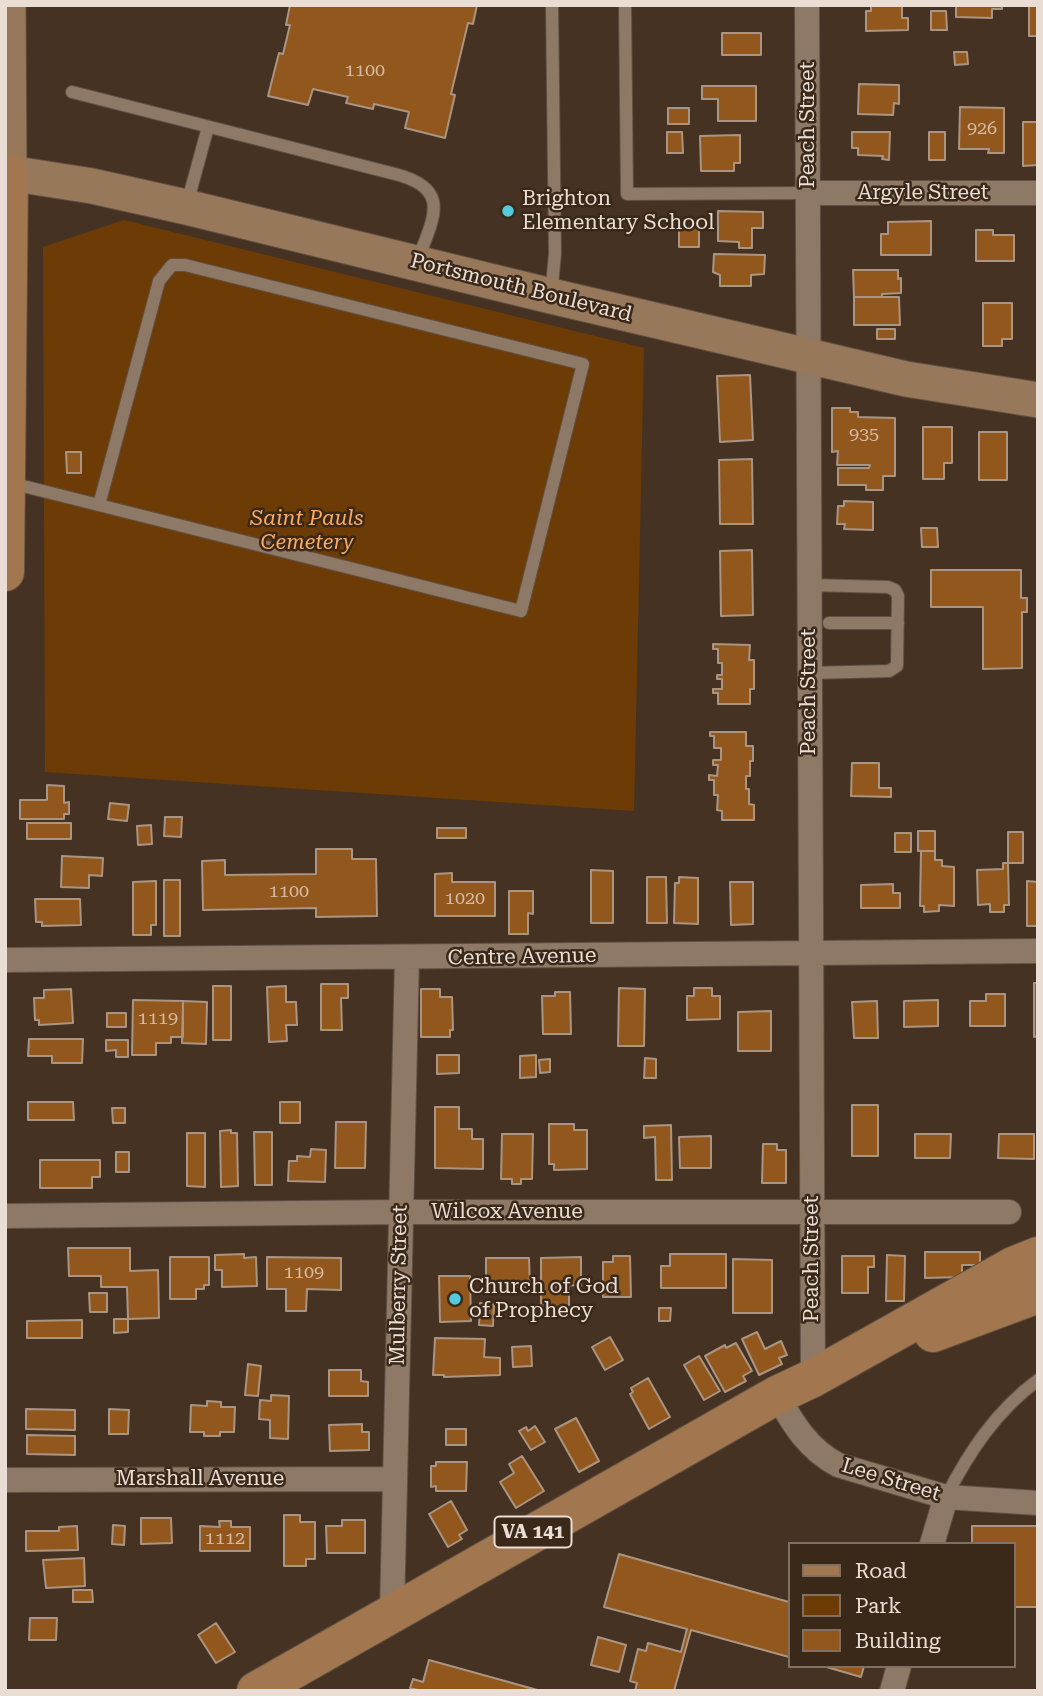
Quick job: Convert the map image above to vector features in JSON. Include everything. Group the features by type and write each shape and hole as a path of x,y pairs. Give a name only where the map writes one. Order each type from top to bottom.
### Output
{"main road":[{"path":"5,572 8,5"},
{"name":"Portsmouth Boulevard","path":"7,173 92,186 186,207 906,379 1038,400"},
{"name":"VA 141","path":"813,1378 1013,1266 1038,1256"},
{"name":"VA 141","path":"256,1691 776,1395 813,1378 1038,1294"}],"street":[{"name":"Peach Street","path":"807,5 813,1378"},
{"name":"Argyle Street","path":"808,193 1038,193"},
{"name":"Centre Avenue","path":"5,960 1038,951"},
{"name":"Mulberry Street","path":"392,1612 407,958"},
{"name":"Wilcox Avenue","path":"5,1216 401,1212 1009,1212"},
{"name":"Lee Street","path":"776,1395 800,1434 823,1457 854,1471 946,1497 1038,1503"},
{"name":"Marshall Avenue","path":"5,1480 394,1479"},
{"path":"933,1542 946,1497"},
{"path":"892,1691 898,1668"}],"lane":[{"path":"551,296 555,254 552,5"},
{"path":"625,5 626,194 808,193"},
{"path":"72,92 420,182 432,195 434,208 417,263"},
{"path":"186,207 208,127"},
{"path":"6,464 99,505 522,611 583,364 198,268 172,265 159,281 99,505"},
{"path":"809,585 888,586 895,590 898,596 897,666 889,671 809,673"},
{"path":"829,623 898,623"},
{"path":"946,1497 965,1459 984,1432 1038,1380"}],"green space":[{"name":"Saint Pauls Cemetery","path":"124,220 644,348 634,811 45,772 43,247"}],"building":[{"path":"290,5 477,5 473,24 468,23 451,94 455,95 445,138 405,128 409,112 374,104 373,109 346,103 348,97 313,89 308,105 268,96 279,53 283,54 290,25 286,25"},
{"path":"871,5 902,5 902,18 908,18 908,30 866,31 866,11 871,11"},
{"path":"956,5 1002,5 1002,9 992,9 992,18 956,17"},
{"path":"1029,5 1038,5 1038,36 1029,36"},
{"path":"931,11 946,11 947,30 931,30"},
{"path":"722,33 761,33 761,55 722,55"},
{"path":"954,52 967,52 968,64 955,65"},
{"path":"859,84 899,85 899,104 894,103 893,115 858,114"},
{"path":"702,86 756,86 756,121 718,121 718,99 702,99"},
{"path":"960,107 1004,108 1004,153 988,153 989,149 959,149"},
{"path":"668,108 689,108 689,124 668,124"},
{"path":"1023,122 1038,122 1038,165 1023,166"},
{"path":"667,132 682,132 683,153 667,153"},
{"path":"852,132 890,132 889,160 882,159 883,156 858,155 858,148 852,148"},
{"path":"929,132 945,132 945,160 929,160"},
{"path":"740,135 740,163 734,163 734,171 701,171 700,136"},
{"path":"718,211 763,212 763,228 752,228 752,248 739,248 739,242 718,241"},
{"path":"931,221 931,255 881,255 881,234 888,234 888,222"},
{"path":"679,226 699,227 699,247 679,247"},
{"path":"976,230 993,230 993,235 1014,235 1014,261 976,261"},
{"path":"714,254 765,255 764,274 751,275 751,286 720,286 720,275 713,272"},
{"path":"853,270 898,270 901,293 882,294 882,297 854,297"},
{"path":"854,297 899,297 900,325 854,325"},
{"path":"983,303 1012,303 1012,339 1002,339 1002,346 983,346"},
{"path":"877,329 895,329 895,339 877,339"},
{"path":"750,375 753,440 720,442 717,376"},
{"path":"832,408 850,408 850,412 858,412 858,417 895,418 895,476 883,476 883,490 866,490 866,485 838,485 838,468 869,468 870,465 837,465 838,451 832,452"},
{"path":"923,427 952,427 952,463 944,463 944,479 923,479"},
{"path":"979,432 1007,432 1007,480 979,480"},
{"path":"66,452 81,452 81,473 67,473"},
{"path":"752,459 753,524 720,524 719,460"},
{"path":"844,501 873,502 873,530 844,529 845,524 837,524 838,506 844,506"},
{"path":"921,528 937,528 938,547 922,547"},
{"path":"752,550 753,615 721,616 720,551"},
{"path":"931,570 1021,570 1021,598 1027,598 1027,612 1022,612 1022,668 983,669 983,607 931,607"},
{"path":"713,644 750,645 749,660 754,660 754,689 750,689 750,704 718,704 718,693 713,693 713,689 722,689 722,679 717,679 717,675 722,675 722,663 718,663 718,649 713,649"},
{"path":"710,732 746,732 746,746 753,746 753,761 750,761 750,776 746,776 746,789 749,789 749,804 754,805 754,820 722,820 722,811 717,810 718,795 714,795 714,780 709,780 709,775 717,776 718,765 713,765 713,760 721,760 721,748 714,748 714,736 710,736"},
{"path":"852,763 879,763 879,788 891,788 891,797 851,796"},
{"path":"47,785 64,786 64,803 69,802 69,814 64,814 64,819 20,819 20,800 47,800"},
{"path":"110,803 129,805 127,821 108,819"},
{"path":"165,817 182,817 181,837 164,836"},
{"path":"27,823 71,823 71,839 27,839"},
{"path":"151,825 152,844 138,845 137,826"},
{"path":"437,828 466,828 466,838 437,838"},
{"path":"918,831 935,831 935,851 918,851"},
{"path":"1008,832 1023,832 1023,863 1008,863"},
{"path":"895,833 911,833 911,852 895,852"},
{"path":"316,849 352,849 352,859 376,859 377,916 316,917 316,908 203,910 202,861 225,860 225,875 316,874"},
{"path":"921,851 935,851 935,860 942,860 942,866 954,867 954,906 939,905 939,911 924,912 924,906 920,906"},
{"path":"62,856 103,858 102,876 89,875 89,888 61,887"},
{"path":"1003,863 1008,863 1009,905 1004,905 1004,912 990,912 990,904 978,905 977,870 1003,869"},
{"path":"591,870 613,871 613,923 591,923"},
{"path":"452,873 452,882 495,882 495,916 435,916 435,874"},
{"path":"647,877 666,877 667,923 647,923"},
{"path":"679,877 698,878 698,924 674,923 675,883 679,883"},
{"path":"164,880 180,880 180,936 164,936"},
{"path":"156,881 156,925 151,925 151,935 133,935 133,882"},
{"path":"1027,881 1038,882 1038,926 1027,926"},
{"path":"730,882 753,882 753,924 731,925"},
{"path":"893,884 893,893 900,893 900,908 861,908 861,885"},
{"path":"509,891 533,891 533,914 528,913 528,934 509,934"},
{"path":"35,899 80,899 81,925 42,926 42,922 36,922"},
{"path":"1034,983 1038,983 1038,1036 1034,1037"},
{"path":"321,984 348,984 348,998 341,998 342,1030 321,1030"},
{"path":"213,986 231,986 231,1040 213,1040"},
{"path":"286,986 286,1002 296,1002 297,1025 286,1025 287,1041 269,1042 267,987"},
{"path":"619,988 645,989 644,1046 618,1046"},
{"path":"694,988 712,988 712,996 720,996 720,1019 687,1020 687,996 694,996"},
{"path":"71,989 73,1023 39,1025 39,1020 35,1020 34,998 44,998 44,990"},
{"path":"421,989 440,989 440,997 452,997 453,1030 450,1030 450,1037 421,1037"},
{"path":"555,992 570,992 571,1034 543,1034 542,996 555,996"},
{"path":"986,994 1005,994 1005,1026 970,1026 970,1001 986,1001"},
{"path":"133,1000 183,1001 183,1037 171,1037 171,1043 156,1043 156,1055 132,1055"},
{"path":"938,1000 938,1026 904,1027 904,1001"},
{"path":"183,1001 207,1002 206,1044 182,1043"},
{"path":"877,1001 878,1038 854,1038 852,1002"},
{"path":"771,1011 771,1051 738,1051 738,1012"},
{"path":"107,1013 126,1013 126,1027 107,1027"},
{"path":"29,1039 83,1039 82,1063 52,1063 52,1056 28,1056"},
{"path":"106,1040 128,1040 128,1057 116,1057 116,1050 106,1051"},
{"path":"437,1055 459,1055 459,1073 437,1074"},
{"path":"536,1055 536,1077 520,1078 520,1056"},
{"path":"645,1058 656,1059 656,1078 644,1078"},
{"path":"550,1059 550,1072 540,1073 539,1060"},
{"path":"28,1102 73,1102 74,1120 28,1120"},
{"path":"280,1102 300,1102 300,1123 280,1123"},
{"path":"852,1105 878,1105 878,1156 852,1156"},
{"path":"435,1107 459,1107 459,1129 472,1129 472,1139 483,1139 483,1169 435,1168"},
{"path":"112,1108 125,1108 125,1123 113,1123"},
{"path":"336,1122 366,1122 365,1168 335,1168"},
{"path":"549,1124 574,1124 574,1130 587,1130 587,1169 554,1170 554,1164 549,1164"},
{"path":"671,1125 672,1180 656,1180 655,1137 644,1138 644,1126"},
{"path":"231,1130 231,1133 237,1133 238,1186 221,1187 220,1131"},
{"path":"254,1132 272,1132 272,1185 255,1185"},
{"path":"187,1133 205,1133 205,1187 187,1186"},
{"path":"502,1134 533,1134 532,1179 521,1179 521,1184 512,1184 512,1179 501,1179"},
{"path":"915,1134 951,1134 950,1158 915,1158"},
{"path":"999,1134 1034,1134 1034,1159 998,1158"},
{"path":"711,1136 711,1168 680,1168 679,1137"},
{"path":"763,1144 777,1144 777,1150 786,1150 786,1183 762,1183"},
{"path":"311,1149 326,1150 325,1182 288,1181 289,1161 297,1161 297,1156 310,1157"},
{"path":"116,1152 129,1152 129,1172 116,1172"},
{"path":"40,1160 100,1160 100,1177 92,1177 92,1188 40,1188"},
{"path":"68,1248 130,1248 130,1271 158,1270 159,1318 128,1319 127,1287 101,1287 101,1276 69,1276"},
{"path":"925,1252 980,1252 980,1265 962,1265 962,1277 925,1278"},
{"path":"244,1254 244,1258 256,1257 257,1286 222,1287 222,1270 215,1270 215,1255"},
{"path":"670,1254 726,1254 726,1288 661,1288 661,1266 670,1266"},
{"path":"887,1255 905,1256 904,1301 886,1301"},
{"path":"613,1256 630,1256 631,1297 603,1297 603,1262 613,1262"},
{"path":"842,1256 874,1256 874,1267 868,1267 868,1293 842,1293"},
{"path":"170,1257 209,1257 209,1285 204,1285 204,1289 196,1289 196,1299 170,1299"},
{"path":"267,1257 341,1258 341,1290 307,1289 306,1311 286,1311 286,1289 267,1289"},
{"path":"581,1257 581,1286 569,1285 569,1308 541,1308 541,1258"},
{"path":"486,1258 529,1258 530,1287 512,1287 512,1294 486,1294"},
{"path":"733,1259 772,1260 772,1313 733,1313"},
{"name":"Church of God of Prophecy","path":"439,1276 470,1276 471,1321 440,1322"},
{"path":"89,1293 107,1293 107,1312 90,1312"},
{"path":"480,1303 494,1304 493,1326 479,1325"},
{"path":"659,1308 671,1308 670,1321 659,1321"},
{"path":"114,1319 128,1319 128,1332 114,1333"},
{"path":"82,1320 82,1338 27,1338 27,1321"},
{"path":"757,1332 765,1349 781,1341 787,1355 779,1358 782,1364 759,1375 742,1339"},
{"path":"610,1337 623,1360 605,1370 592,1347"},
{"path":"435,1338 485,1339 484,1357 500,1358 500,1375 433,1375"},
{"path":"736,1343 752,1371 743,1376 746,1381 725,1392 705,1356 725,1345 726,1348"},
{"path":"531,1346 532,1366 513,1367 512,1347"},
{"path":"699,1356 720,1391 704,1400 684,1365"},
{"path":"248,1364 261,1366 258,1396 245,1395"},
{"path":"329,1370 361,1370 361,1381 368,1382 368,1396 329,1396"},
{"path":"648,1378 670,1417 649,1429 630,1394 633,1392 631,1388"},
{"path":"271,1395 289,1396 288,1439 270,1438 270,1420 259,1419 260,1400 271,1401"},
{"path":"207,1401 221,1402 221,1407 235,1407 234,1432 220,1432 220,1436 204,1436 204,1432 190,1432 191,1405 207,1406"},
{"path":"26,1409 75,1410 75,1430 26,1429"},
{"path":"109,1409 129,1410 128,1434 109,1434"},
{"path":"576,1418 599,1461 579,1472 555,1429"},
{"path":"362,1424 362,1432 369,1432 369,1450 330,1451 329,1425"},
{"path":"535,1426 545,1442 531,1450 519,1431 526,1427 528,1431"},
{"path":"446,1429 466,1429 466,1445 446,1445"},
{"path":"27,1435 75,1436 75,1455 27,1454"},
{"path":"522,1456 544,1491 516,1508 500,1482 514,1473 509,1464"},
{"path":"436,1462 467,1462 466,1491 436,1491 436,1486 431,1487 431,1466 436,1466"},
{"path":"451,1501 467,1530 459,1535 462,1539 448,1547 429,1514"},
{"path":"284,1515 300,1515 300,1522 315,1522 315,1559 306,1559 306,1566 284,1566"},
{"path":"141,1518 171,1518 172,1543 141,1544"},
{"path":"342,1520 365,1520 365,1553 327,1553 326,1526 342,1526"},
{"path":"219,1521 231,1521 231,1527 250,1527 250,1551 200,1551 200,1526 220,1527"},
{"path":"113,1525 125,1526 124,1545 112,1544"},
{"path":"77,1526 78,1550 26,1551 26,1531 59,1531 59,1527"},
{"path":"972,1526 1038,1526 1038,1607 1015,1607 1015,1542 972,1542"},
{"path":"619,1554 788,1602 788,1657 691,1630 674,1691 635,1691 637,1683 630,1681 638,1649 646,1651 648,1643 681,1652 687,1629 604,1607"},
{"path":"84,1558 85,1586 46,1588 43,1560"},
{"path":"73,1590 92,1590 93,1602 73,1602"},
{"path":"30,1618 57,1618 56,1640 29,1640"},
{"path":"216,1623 235,1652 216,1663 198,1635"},
{"path":"598,1637 626,1645 619,1672 591,1665"},
{"path":"429,1660 541,1691 421,1691 410,1688 413,1679 423,1682"},
{"path":"830,1668 863,1668 861,1677"}],"place":[{"name":"Brighton Elementary School","path":"508,211"},
{"name":"Church of God of Prophecy","path":"455,1299"}]}
